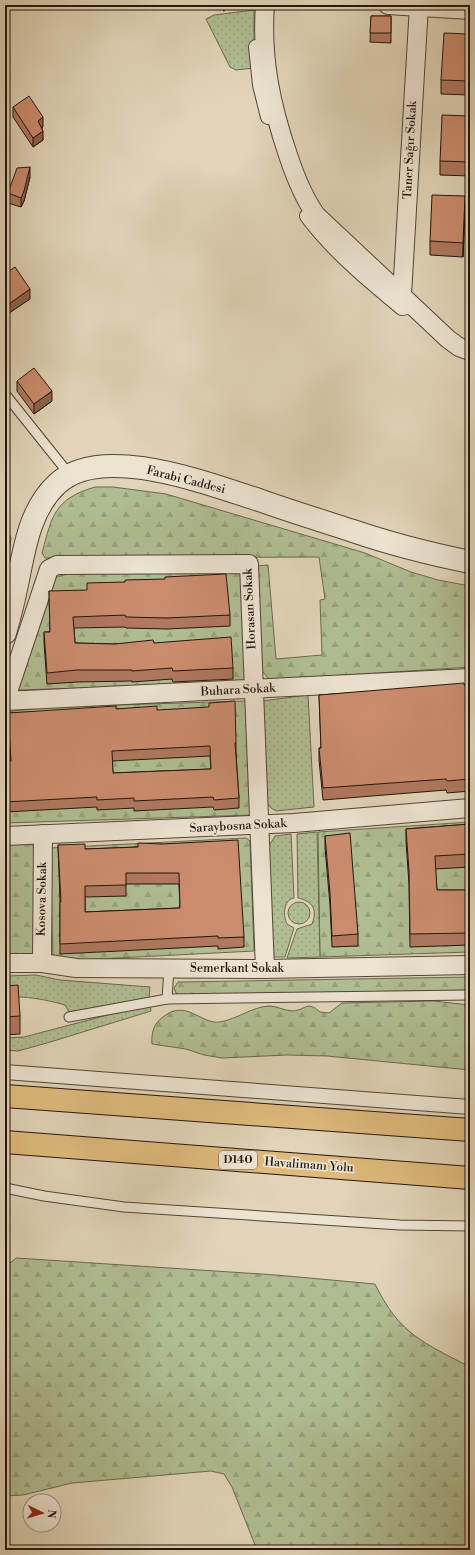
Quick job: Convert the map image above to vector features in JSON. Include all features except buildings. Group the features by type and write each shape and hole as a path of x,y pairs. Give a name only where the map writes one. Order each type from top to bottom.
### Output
{"highway":[{"path":"5,1096 470,1130"},
{"name":"Havalimanı Yolu","path":"5,1142 470,1178"}],"street":[{"path":"257,5 256,51 262,94 276,145 297,200 315,226 358,269 402,308 408,301"},
{"path":"265,5 265,48 272,104 300,187 316,215 448,339 459,347 470,351"},
{"path":"388,5 470,10"},
{"name":"Taner Sağır Sokak","path":"408,301 419,6"},
{"name":"Farabi Caddesi","path":"5,633 27,536 35,514 56,485 69,474 87,468 110,466 153,470 214,486 356,532 470,562"},
{"name":"Horasan Sokak","path":"5,701 45,577 49,569 57,565 249,564 265,969"},
{"name":"Buhara Sokak","path":"5,701 254,690 470,678"},
{"name":"Saraybosna Sokak","path":"5,836 259,825 470,808"},
{"name":"Kosova Sokak","path":"42,963 43,834"},
{"name":"Semerkant Sokak","path":"5,963 42,963 64,968 265,969 470,965"},
{"path":"5,1072 470,1107"}],"lane":[{"path":"5,394 69,474"},
{"path":"167,999 169,968"},
{"path":"69,1017 167,999 470,995"},
{"path":"5,1188 57,1198 124,1207 400,1225 470,1226"}],"path":[{"path":"213,5 215,8 220,10 224,10 227,5"}],"green space":[{"path":"254,10 254,68 236,70 230,67 206,19 214,15"},
{"path":"95,487 113,487 166,494 365,553 411,572 438,580 470,586 470,667 270,680 262,671 256,566 268,565 276,659 322,655 320,600 325,599 319,557 45,558 42,553 52,519 57,511 63,503 71,497"},
{"path":"5,523 11,538 5,592"},
{"path":"242,571 245,683 18,690 53,580 59,576 73,573"},
{"path":"308,695 314,807 276,811 267,803 263,701"},
{"path":"247,701 252,815 5,823 5,712 50,707"},
{"path":"470,822 470,952 320,957 318,832"},
{"path":"317,832 320,957 287,958 297,929 312,924 314,919 314,910 312,906 307,901 298,898 297,834"},
{"path":"291,834 294,898 290,899 286,905 285,917 287,924 294,928 285,957 272,957 269,846 275,836"},
{"path":"246,838 250,841 254,951 58,961 53,959 50,848"},
{"path":"5,842 29,843 34,847 34,955 5,956"},
{"path":"299,902 307,905 310,913 307,921 299,924 291,921 288,913 291,905"},
{"path":"36,975 60,980 150,987 149,998 69,1012 65,1005 50,1001 35,998 5,997 5,976"},
{"path":"470,977 470,990 179,995 176,993 174,988 178,982"},
{"path":"433,1001 470,1005 470,1070 327,1056 287,1055 222,1058 204,1055 186,1049 152,1044 152,1036 157,1022 171,1012 179,1010 186,1011 206,1020 220,1022 257,1008 269,1006 293,1011 309,1006 316,1008 320,1012 329,1013 342,1003"},
{"path":"150,1004 151,1011 18,1051 5,1050 5,1038 24,1037"},
{"path":"16,1258 276,1275 375,1284 384,1301 403,1326 439,1351 470,1367 470,1550 260,1550 255,1545 232,1487 224,1474 211,1471 72,1483 31,1493 22,1493 22,1495 5,1496 5,1267"}]}
